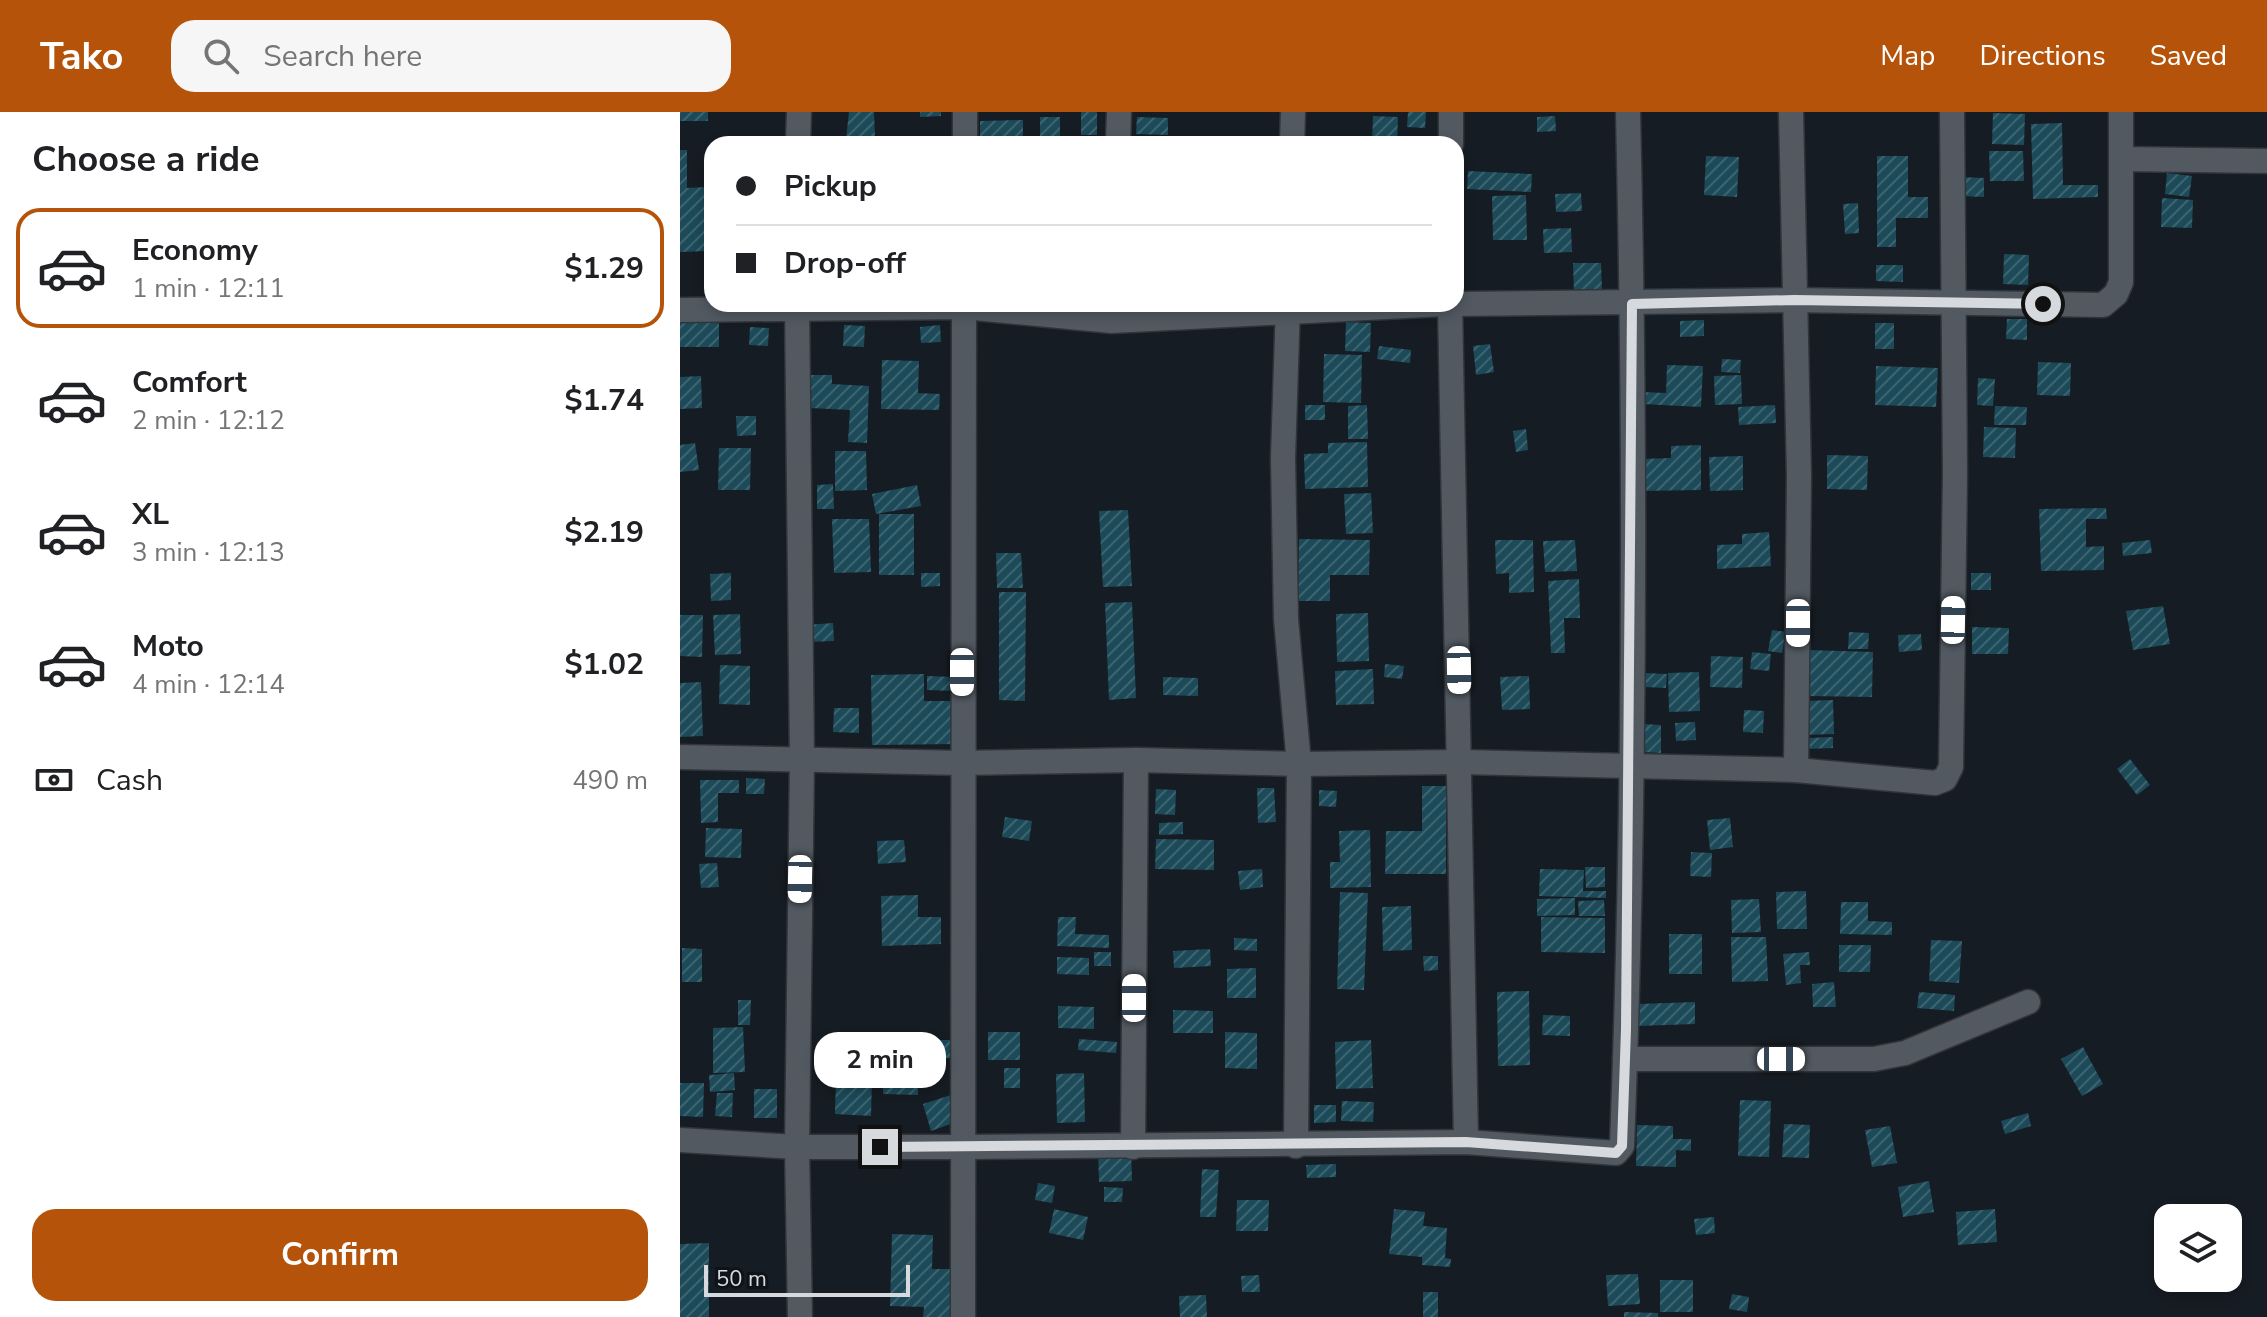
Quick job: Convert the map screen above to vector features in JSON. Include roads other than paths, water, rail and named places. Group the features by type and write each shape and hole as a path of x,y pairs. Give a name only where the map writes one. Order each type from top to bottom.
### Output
{"street":[{"path":"798,136 799,112"},
{"path":"965,112 965,136"},
{"path":"1118,136 1119,112"},
{"path":"1292,136 1293,112"},
{"path":"1451,112 1451,136"},
{"path":"680,1140 797,1147 1296,1146 1466,1142 1616,1153 1622,1146 1631,767 1632,304 1628,112"},
{"path":"1791,112 1799,476 1796,770"},
{"path":"680,757 962,763 1136,760 1299,764 1461,762 1796,770 1935,783 1945,779 1951,767 1955,473 1952,112"},
{"path":"1464,304 1794,300 2103,305 2116,294 2121,282 2121,112"},
{"path":"2122,159 2267,161"},
{"path":"680,310 704,309"},
{"path":"797,312 802,761 797,1147 800,1317"},
{"path":"963,1317 964,312"},
{"path":"1112,313 1156,312"},
{"path":"1288,312 1283,458 1286,619 1299,764 1296,1146"},
{"path":"1450,312 1466,1142"},
{"path":"1133,1147 1136,760"},
{"path":"1625,1059 1874,1059 1905,1053 2028,1002"}]}
